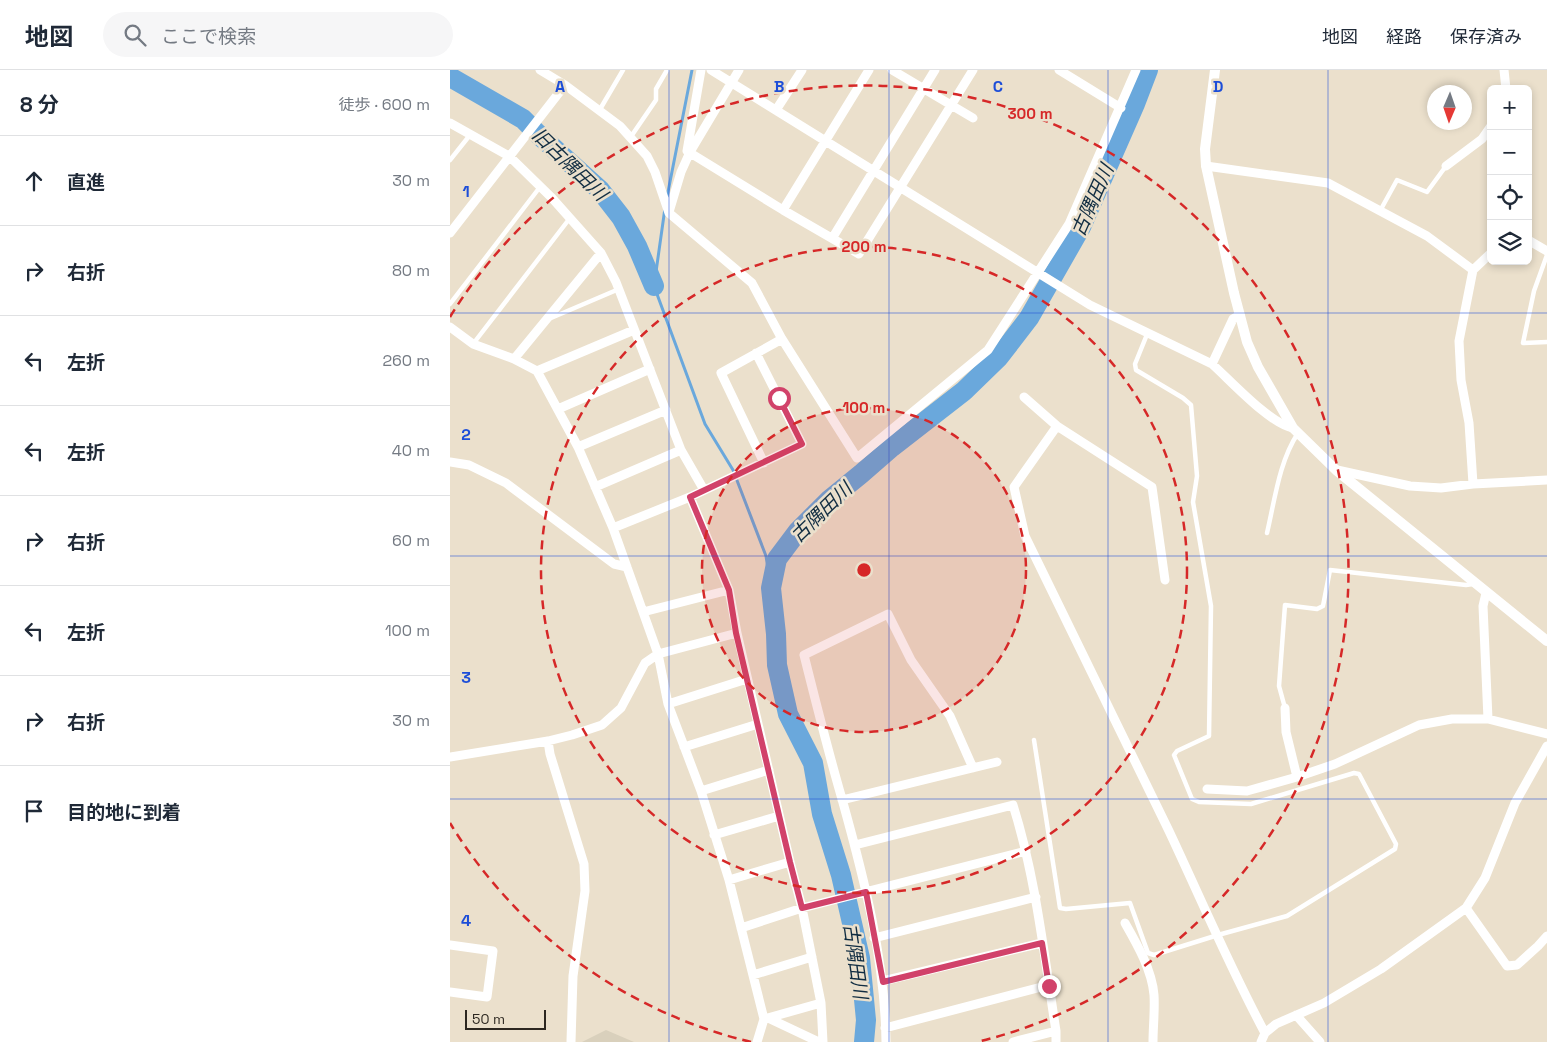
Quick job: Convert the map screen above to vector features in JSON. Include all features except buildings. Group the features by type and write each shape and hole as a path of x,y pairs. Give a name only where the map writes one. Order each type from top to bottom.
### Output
{"street":[{"path":"540,70 565,85 620,126 647,156 655,172 669,213 752,283 782,339 857,458 988,350 1069,224 1136,70"},
{"path":"701,70 687,151 859,254 973,70"},
{"path":"711,70 1090,305 1212,364 1263,411 1284,426 1295,430"},
{"path":"669,213 681,172 690,152 739,70"},
{"path":"776,110 802,70"},
{"path":"783,210 869,70"},
{"path":"892,70 973,118"},
{"path":"832,237 935,70"},
{"path":"1059,70 1121,108"},
{"path":"1214,70 1205,149 1206,166 1215,213 1240,315 1247,342 1258,367 1295,430 1336,470 1547,641"},
{"path":"1504,70 1506,85"},
{"path":"450,233 565,85"},
{"path":"450,123 509,156 570,218 600,253 618,289 681,450 704,490"},
{"path":"1446,166 1482,138 1488,130"},
{"path":"1206,166 1328,183 1426,236 1473,270"},
{"path":"1532,242 1547,251"},
{"path":"514,359 600,253"},
{"path":"1473,484 1469,423 1461,380 1459,342 1473,270 1487,257"},
{"path":"1212,364 1233,319 1240,315"},
{"path":"450,327 473,344 514,359 537,371 578,447 612,528 658,654 668,704 701,791 729,880 766,1019 757,1042"},
{"path":"537,371 634,330"},
{"path":"764,463 721,373 782,339"},
{"path":"612,528 690,497 802,444 756,353"},
{"path":"558,409 650,369"},
{"path":"1024,397 1058,426 1152,487 1165,580"},
{"path":"578,447 666,410"},
{"path":"1058,426 1014,487 1025,536 1218,934 1243,991 1265,1033"},
{"path":"595,487 681,450"},
{"path":"450,462 468,465 506,483 614,564 627,567"},
{"path":"1336,470 1410,486 1441,488 1473,484 1547,480"},
{"path":"690,497 729,590 736,633 802,908 821,1003 823,1042"},
{"path":"643,612 729,590"},
{"path":"1486,593 1483,606 1488,719"},
{"path":"886,1042 883,982 863,892 856,845 842,800 804,655 888,614 911,660 950,716 973,768"},
{"path":"450,757 548,741 602,725 621,708 645,663 658,654 736,633"},
{"path":"668,704 748,679"},
{"path":"1285,708 1286,732 1297,777"},
{"path":"1208,789 1247,791 1297,777 1335,764 1419,725 1452,719 1488,719 1547,734"},
{"path":"684,747 758,724"},
{"path":"548,741 550,754 584,864 584,891 573,976 570,1042"},
{"path":"1261,1042 1265,1033 1276,1024 1324,1003 1381,969 1466,908 1485,878 1515,803 1547,746"},
{"path":"842,800 997,762"},
{"path":"701,791 769,770"},
{"path":"856,845 1013,805 1036,897 1056,1031 1056,1042"},
{"path":"714,835 779,816"},
{"path":"741,928 802,908 1026,851"},
{"path":"729,880 790,862"},
{"path":"874,938 1036,897"},
{"path":"1466,908 1507,966 1517,965 1547,936"},
{"path":"1125,923 1137,945 1151,979 1154,994 1153,1042"},
{"path":"883,982 1042,943"},
{"path":"450,945 493,951 487,997 450,992"},
{"path":"753,975 812,957"},
{"path":"886,1028 1049,986"},
{"path":"766,1019 821,1003"},
{"path":"1296,1015 1320,1042"},
{"path":"766,1019 819,1042"},
{"path":"1013,1042 1056,1031"}],"lane":[{"path":"599,111 623,70"},
{"path":"630,138 656,100 656,89 667,70"},
{"path":"450,160 470,135"},
{"path":"1380,210 1397,180 1428,192 1446,166"},
{"path":"450,304 540,187"},
{"path":"473,344 570,218"},
{"path":"1547,255 1534,291 1523,343 1547,342"},
{"path":"544,321 618,289"},
{"path":"1034,740 1060,908 1066,910 1130,902 1148,953 1154,955 1218,934 1287,916 1395,849 1396,844 1359,774 1354,773 1251,804 1199,802 1192,799 1189,793 1174,756 1177,751 1209,736 1211,606 1193,502 1197,476 1191,405 1184,398 1136,370 1135,364 1148,332"},
{"path":"1268,533 1281,470 1295,430"},
{"path":"1285,708 1279,686 1279,677 1285,605 1317,609 1323,606 1330,570 1466,585 1474,583"}],"shaded area":[{"path":"606,1030 634,1042 582,1042"}],"waterway":[{"path":"667,197 692,70"},
{"name":"古隅田川","path":"864,1042 866,1020 860,958 841,875 822,814 813,763 788,714 777,665 771,588 777,559 798,531 829,500 892,447 964,391 999,357 1029,318 1081,227 1148,70"},
{"name":"旧古隅田川","path":"450,77 523,119 600,190 621,217 637,246 654,286"},
{"path":"665,208 654,286 705,424 733,470 766,556 771,588"}],"route":[{"path":"779,398 802,444 690,497 729,590 736,633 802,908 866,892 883,982 1042,943 1049,986"}]}
